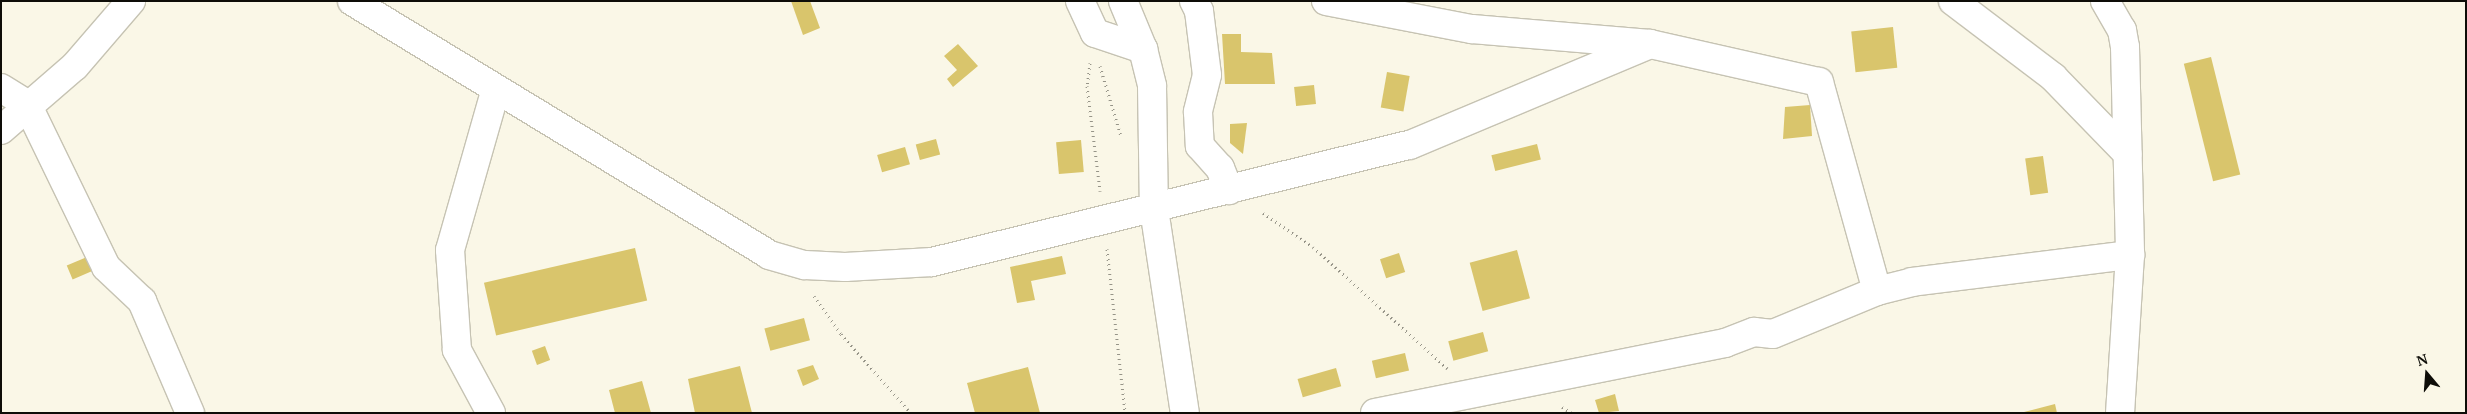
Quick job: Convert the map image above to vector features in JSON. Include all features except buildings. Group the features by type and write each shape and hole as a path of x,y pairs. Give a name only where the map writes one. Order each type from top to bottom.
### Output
{"street":[{"path":"1,130 27,104 75,66 132,1"},
{"path":"352,1 769,255 794,262 845,267 932,262 1410,145 1650,44"},
{"path":"1080,1 1095,33 1144,49"},
{"path":"1123,1 1144,49 1152,86 1154,209 1185,413"},
{"path":"1194,1 1207,75 1198,112 1200,146 1220,168 1229,190"},
{"path":"1327,1 1472,30 1650,44 1819,82 1877,291"},
{"path":"1953,1 2053,77 2128,154"},
{"path":"2105,1 2122,30 2125,47 2130,255 2120,413"},
{"path":"1,88 27,104 106,267 142,301 190,413"},
{"path":"491,413 457,350 450,250 496,89"},
{"path":"1376,413 1725,343 1754,332 1772,334 1877,291 1912,282 2130,255"}],"path":[{"path":"1229,190 1313,246 1474,393"},
{"path":"794,262 840,334 911,413"},
{"path":"1557,404 1572,413"}]}
